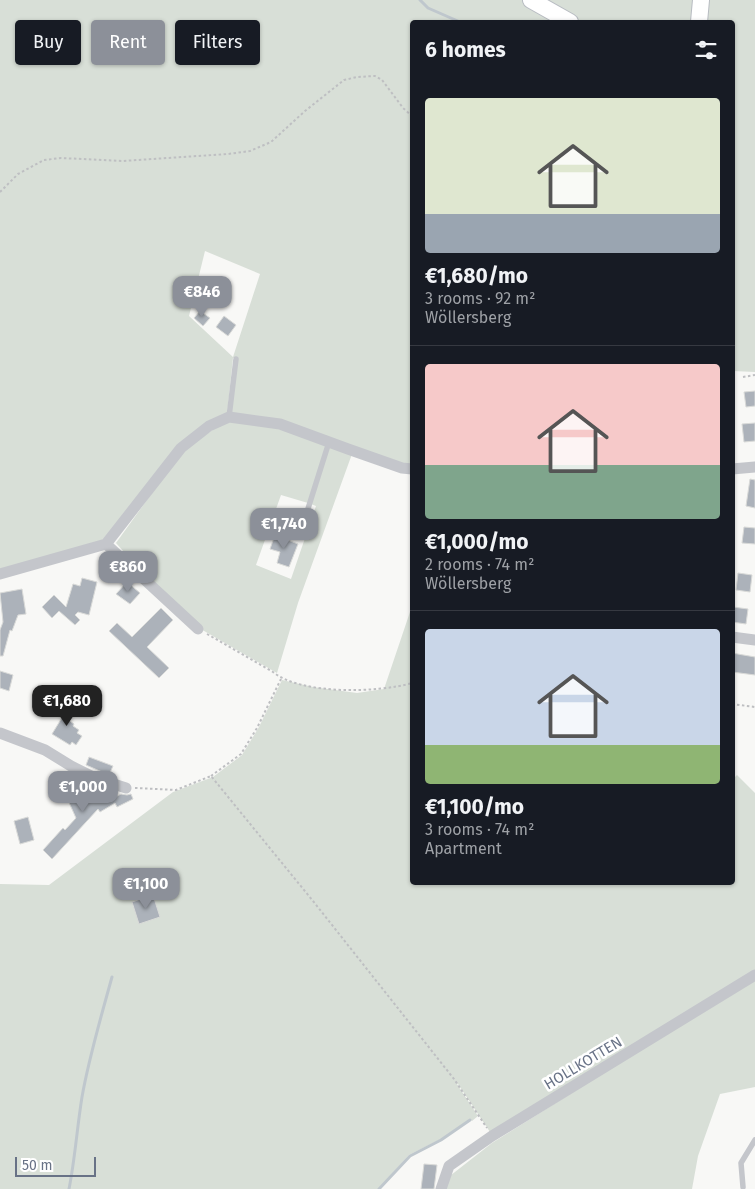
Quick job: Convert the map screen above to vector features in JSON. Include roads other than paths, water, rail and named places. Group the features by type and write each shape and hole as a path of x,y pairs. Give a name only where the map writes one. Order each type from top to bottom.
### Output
{"main road":[{"path":"531,0 566,20"},
{"path":"699,20 701,0"}],"street":[{"path":"0,574 102,545 181,448 209,426 229,417 280,424 402,468 410,469"},
{"path":"735,469 755,467"},
{"path":"102,545 198,630"},
{"path":"735,637 755,640"},
{"path":"0,733 45,750 95,778 126,788"},
{"name":"HOLLKOTTEN","path":"440,1189 449,1166 492,1136 755,975"}],"lane":[{"path":"229,417 236,359"},
{"path":"283,532 297,526 306,515 329,442"},
{"path":"743,1187 741,1164 755,1140"}],"waterway":[{"path":"420,0 428,8 455,20"},
{"path":"69,1189 85,1082 112,977"},
{"path":"379,1189 410,1156 441,1140 470,1120"}]}
